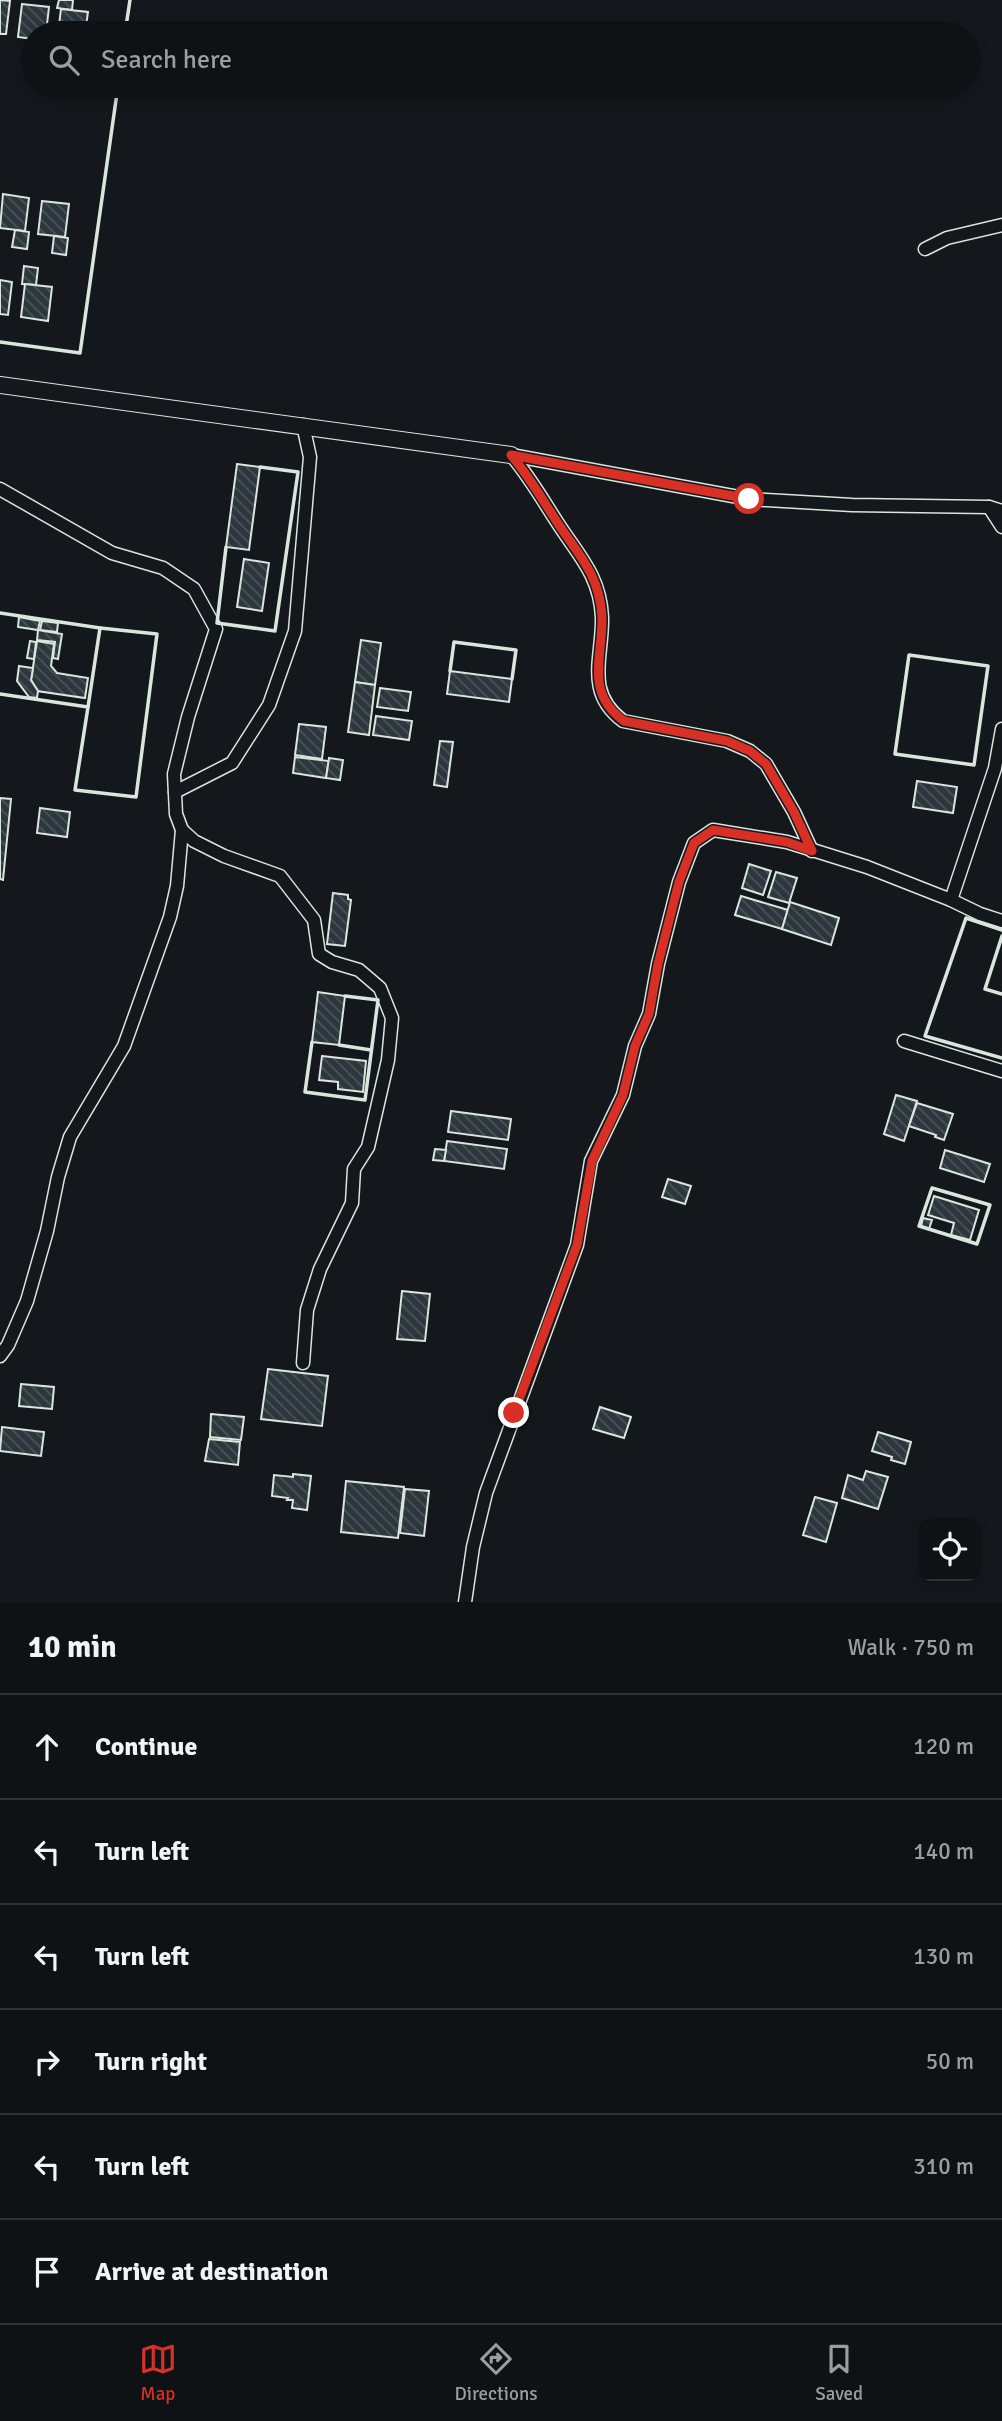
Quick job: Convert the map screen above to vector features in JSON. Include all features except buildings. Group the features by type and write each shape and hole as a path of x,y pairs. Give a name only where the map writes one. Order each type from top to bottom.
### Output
{"street":[{"path":"925,249 947,238 1002,225"},
{"path":"0,385 511,455 749,499 852,505 989,507 1002,511"},
{"path":"175,792 232,762 269,705 296,631 310,457 303,425"},
{"path":"511,455 587,563 595,580 602,617 598,680 604,701 612,712 624,721 727,741 750,751 766,764 794,812 812,851"},
{"path":"0,489 112,553 163,568 194,589 216,629 188,717 174,774 176,814 182,830 177,886 170,916 124,1046 71,1138 58,1177 47,1231 27,1301 8,1345 0,1356"},
{"path":"989,507 1002,527"},
{"path":"951,900 998,769 1002,729"},
{"path":"182,830 194,841 224,856 281,876 314,920 319,954 332,962 359,970 380,988 392,1018 388,1060 368,1147 354,1169 352,1203 320,1269 307,1310 303,1363"},
{"path":"465,1602 473,1547 486,1493 577,1245 592,1161 623,1095 635,1046 649,1014 658,964 679,882 694,843 713,830 787,842 867,867 1002,921"},
{"path":"904,1041 1002,1071"}],"wall":[{"path":"127,21 130,0"},
{"path":"0,342 80,353 116,98"},
{"path":"226,547 217,623 275,631 298,472 260,467"},
{"path":"0,613 100,628 88,707 0,694"},
{"path":"88,707 75,790 136,797 157,634 100,628"},
{"path":"450,671 454,642 516,650 512,679"},
{"path":"909,655 988,666 974,765 895,754 909,655"},
{"path":"1002,930 966,918 925,1036 1002,1058"},
{"path":"1002,936 985,989 1002,994"},
{"path":"312,1042 305,1092 365,1100 378,1000 345,996"},
{"path":"339,1045 371,1050"},
{"path":"932,1188 990,1205 977,1244 919,1226 932,1188"}],"route":[{"path":"514,1413 577,1245 592,1161 623,1095 635,1046 649,1014 658,964 679,882 694,843 713,830 787,842 812,851 794,812 766,764 750,751 727,741 624,721 612,712 604,701 598,680 602,617 595,580 587,563 511,455 749,499"}]}
